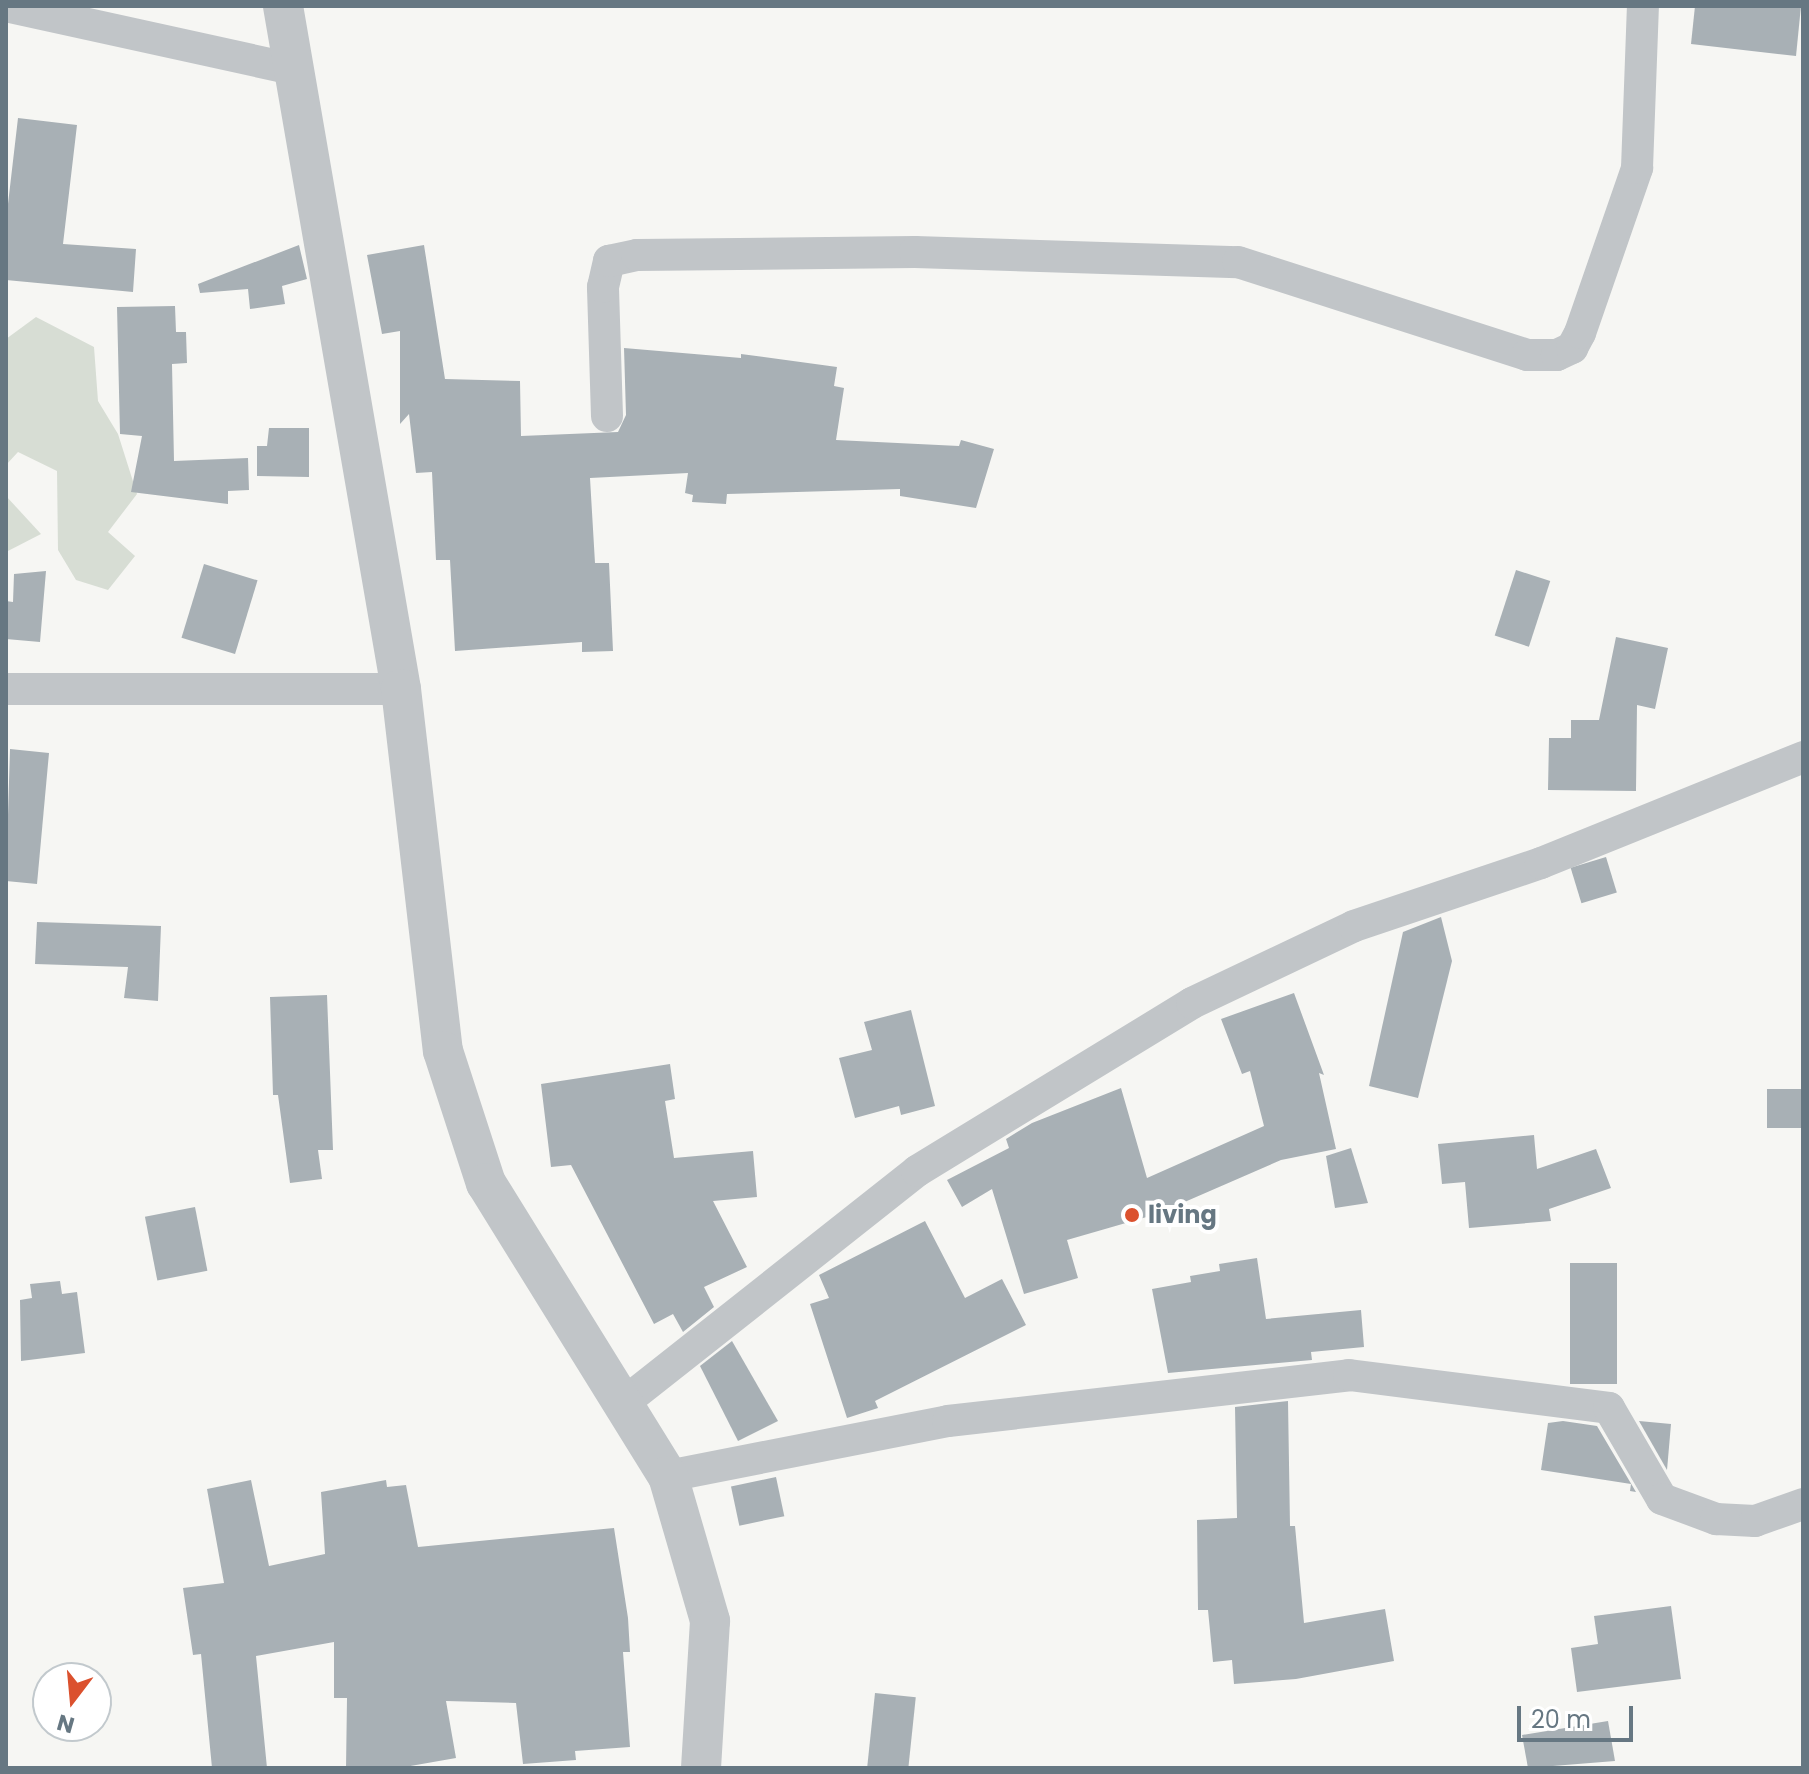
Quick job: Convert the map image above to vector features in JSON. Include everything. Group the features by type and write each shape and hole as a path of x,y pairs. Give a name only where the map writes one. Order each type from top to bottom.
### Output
{"street":[{"path":"6,6 293,69"},
{"path":"283,6 401,689 443,1051 458,1108 486,1183 626,1401 668,1476 710,1621 701,1768"},
{"path":"607,416 603,287 609,261 637,255 915,252 1238,262 1527,355 1557,355 1572,348 1580,333 1637,168 1643,6"},
{"path":"6,689 401,689"},
{"path":"626,1401 917,1171 1192,1003 1354,926 1541,863 1803,757"},
{"path":"668,1476 948,1421 1349,1375 1609,1408 1662,1499 1716,1519 1755,1521 1803,1504"}],"shaded area":[{"path":"36,317 94,347 98,401 118,434 137,494 108,532 135,556 108,590 76,580 58,550 57,471 18,452 6,465 6,339"},
{"path":"6,496 41,534 6,552"}],"building":[{"path":"1695,6 1801,6 1796,56 1691,44"},
{"path":"18,118 77,125 63,244 136,249 133,292 6,280 6,221"},
{"path":"299,245 307,279 282,286 285,304 250,309 248,289 200,293 198,284"},
{"path":"424,245 445,379 520,381 521,436 618,432 626,415 624,348 741,358 741,354 837,367 834,386 844,388 836,440 959,446 961,440 994,449 976,508 900,496 900,489 727,494 726,504 692,502 693,495 685,493 688,473 590,478 595,563 609,563 613,651 582,652 582,642 455,651 450,560 436,560 432,472 416,473 409,414 400,424 400,331 382,334 367,255"},
{"path":"175,306 176,332 186,332 187,363 172,364 174,461 248,458 249,490 228,491 228,504 131,492 142,436 120,434 117,307"},
{"path":"269,428 309,428 309,477 257,476 257,446 267,446"},
{"path":"204,564 258,580 235,654 181,638"},
{"path":"1516,570 1550,581 1529,647 1495,636"},
{"path":"46,571 40,642 6,639 6,601 13,602 14,574"},
{"path":"1616,637 1668,648 1655,709 1637,705 1636,791 1548,790 1549,738 1571,738 1571,720 1599,720"},
{"path":"10,749 49,753 37,884 6,881"},
{"path":"1606,857 1617,892 1581,903 1571,868"},
{"path":"1441,917 1452,961 1418,1098 1369,1086 1403,932"},
{"path":"37,922 161,926 158,1001 124,998 128,967 35,964"},
{"path":"1294,993 1324,1075 1319,1073 1336,1149 1281,1160 1157,1214 1067,1240 1078,1278 1024,1294 992,1189 962,1207 947,1180 1009,1148 1006,1139 1032,1123 1121,1088 1147,1178 1264,1126 1250,1071 1242,1074 1221,1019"},
{"path":"327,995 333,1150 318,1150 322,1179 290,1183 278,1095 273,1095 270,997"},
{"path":"911,1010 935,1106 901,1115 899,1106 855,1118 839,1058 872,1050 864,1022"},
{"path":"670,1064 675,1099 665,1101 674,1158 753,1151 757,1197 713,1201 747,1267 704,1287 714,1307 683,1332 673,1314 654,1324 571,1165 551,1167 541,1084"},
{"path":"1767,1089 1803,1089 1803,1128 1767,1128"},
{"path":"1534,1135 1537,1169 1596,1149 1611,1188 1549,1209 1551,1221 1469,1228 1465,1182 1442,1184 1438,1144"},
{"path":"1351,1148 1368,1203 1335,1208 1326,1156"},
{"path":"195,1207 207,1271 157,1281 145,1217"},
{"path":"925,1221 965,1298 1002,1279 1026,1325 875,1401 878,1408 847,1418 810,1304 829,1298 819,1275"},
{"path":"1257,1258 1266,1319 1361,1310 1364,1347 1311,1352 1312,1360 1168,1373 1152,1289 1191,1282 1190,1276 1220,1271 1219,1264"},
{"path":"1570,1263 1617,1263 1617,1384 1570,1384"},
{"path":"60,1281 62,1294 77,1292 85,1353 21,1361 20,1300 32,1298 30,1284"},
{"path":"732,1341 778,1421 738,1441 700,1366"},
{"path":"1288,1401 1290,1526 1295,1526 1304,1623 1385,1609 1394,1661 1296,1679 1234,1684 1232,1660 1213,1662 1208,1610 1198,1610 1197,1520 1237,1518 1235,1407"},
{"path":"1563,1421 1597,1426 1636,1492 1630,1491 1631,1484 1541,1470 1548,1423"},
{"path":"1639,1421 1671,1424 1667,1470"},
{"path":"776,1477 784,1516 739,1526 731,1487"},
{"path":"251,1480 269,1566 325,1554 321,1492 386,1480 387,1487 406,1485 418,1547 614,1528 628,1618 630,1652 623,1652 630,1747 575,1751 576,1760 523,1764 516,1703 446,1701 456,1758 399,1768 346,1768 347,1698 334,1698 334,1642 256,1656 267,1768 212,1768 201,1654 193,1655 183,1588 224,1583 207,1489"},
{"path":"1671,1606 1681,1679 1577,1692 1571,1648 1598,1644 1594,1616"},
{"path":"875,1693 916,1697 908,1768 867,1768"},
{"path":"1608,1721 1615,1761 1528,1768 1522,1735"}],"place":[{"name":"living","path":"1132,1215"}]}
